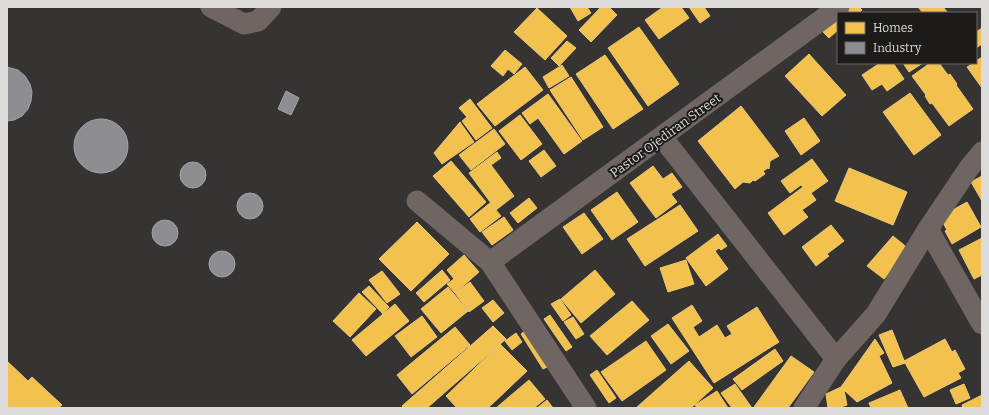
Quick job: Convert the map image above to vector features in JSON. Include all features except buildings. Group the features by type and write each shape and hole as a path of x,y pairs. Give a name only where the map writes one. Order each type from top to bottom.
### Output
{"street":[{"path":"211,7 244,24 258,21 271,7"},
{"name":"Pastor Ojediran Street","path":"490,262 839,7"},
{"path":"662,137 836,359"},
{"path":"812,404 836,359 876,314 928,229 969,168 982,152"},
{"path":"417,201 490,262 586,408"},
{"path":"928,229 982,324"}]}
